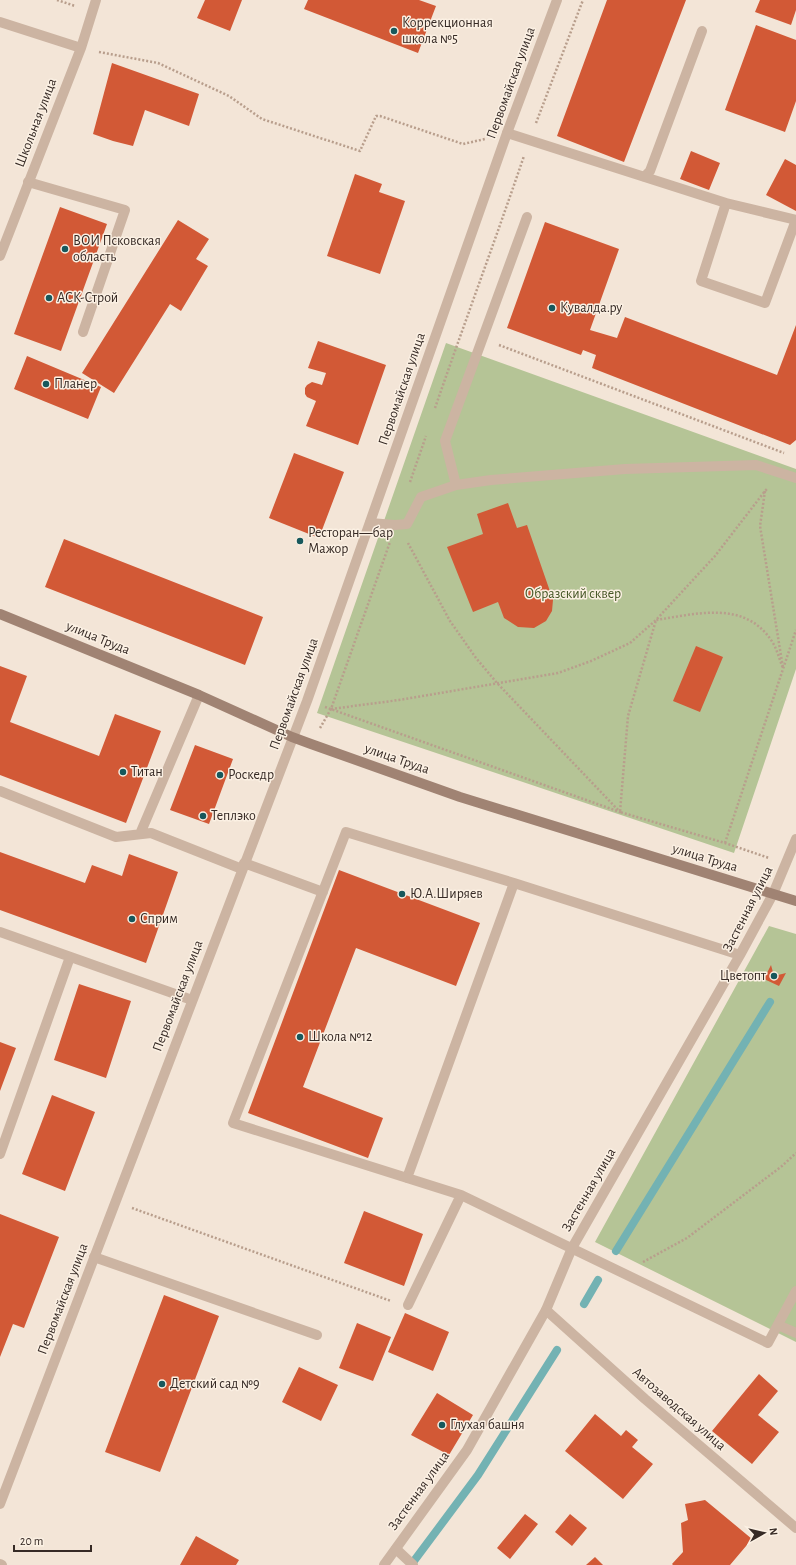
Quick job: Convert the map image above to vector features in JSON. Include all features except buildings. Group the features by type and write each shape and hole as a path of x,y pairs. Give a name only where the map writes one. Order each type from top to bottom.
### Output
{"main road":[{"name":"улица Труда","path":"0,614 199,695 292,737 460,797 796,901"}],"street":[{"name":"Школьная улица","path":"0,256 80,48 96,0"},
{"name":"Первомайская улица","path":"0,1504 307,701 507,133 557,0"},
{"path":"0,22 80,48"},
{"path":"644,177 650,171 702,31"},
{"path":"507,133 726,203 796,220 765,303 701,281 726,203"},
{"path":"28,182 124,210 83,332"},
{"path":"456,485 445,441 527,217"},
{"path":"370,523 395,525 408,524 421,497 456,485 491,480 625,469 756,465 796,478"},
{"path":"140,834 199,695"},
{"path":"0,791 116,837 151,834 323,892"},
{"path":"740,955 514,883 346,832 233,1122 461,1195 768,1343 796,1291"},
{"name":"Застенная улица","path":"384,1565 467,1450 546,1310 572,1248 740,955 773,894 796,839"},
{"path":"407,1178 514,883"},
{"path":"0,932 192,1000"},
{"path":"0,1154 70,957"},
{"path":"408,1305 461,1195"},
{"path":"94,1257 317,1335"},
{"name":"Автозаводская улица","path":"546,1310 645,1399 796,1528"},
{"path":"778,1325 796,1333"},
{"name":"Застенная улица","path":"396,1549 410,1562"}],"path":[{"path":"462,331 488,262 529,140 583,0"},
{"path":"80,48 158,63 229,96 262,119 360,151 376,116 380,116 463,144 507,133"},
{"path":"483,339 788,454"},
{"path":"330,709 399,700 558,673 630,643 656,620 715,556 765,491 760,526 783,668"},
{"path":"406,541 450,621 476,658 496,683 620,812"},
{"path":"656,620 711,612 737,614 758,624 772,641 783,668"},
{"path":"620,812 628,716 656,620"},
{"path":"725,843 796,630"},
{"path":"307,701 620,812 725,843 786,864"},
{"path":"622,1273 687,1238 782,1166 796,1153"},
{"path":"115,1202 389,1301 408,1305"}],"green space":[{"name":"Образский сквер","path":"446,343 796,469 796,669 734,853 317,713"},
{"path":"769,926 796,934 796,1342 595,1242"}],"waterway":[{"path":"616,1251 770,1002"},
{"path":"584,1304 598,1280"},
{"path":"411,1565 478,1475 557,1350"}],"place":[{"name":"Коррекционная школа №5","path":"394,31"},
{"name":"ВОИ Псковская область","path":"65,249"},
{"name":"АСК-Строй","path":"49,298"},
{"name":"Кувалда.ру","path":"552,308"},
{"name":"Планер","path":"46,384"},
{"name":"Ресторан—бар Мажор","path":"300,541"},
{"name":"Титан","path":"123,772"},
{"name":"Роскедр","path":"220,775"},
{"name":"Теплэко","path":"203,816"},
{"name":"Ю.А.Ширяев","path":"402,894"},
{"name":"Сприм","path":"132,919"},
{"name":"Цветопт","path":"774,976"},
{"name":"Школа №12","path":"300,1037"},
{"name":"Детский сад №9","path":"162,1384"},
{"name":"Глухая башня","path":"442,1425"}]}
